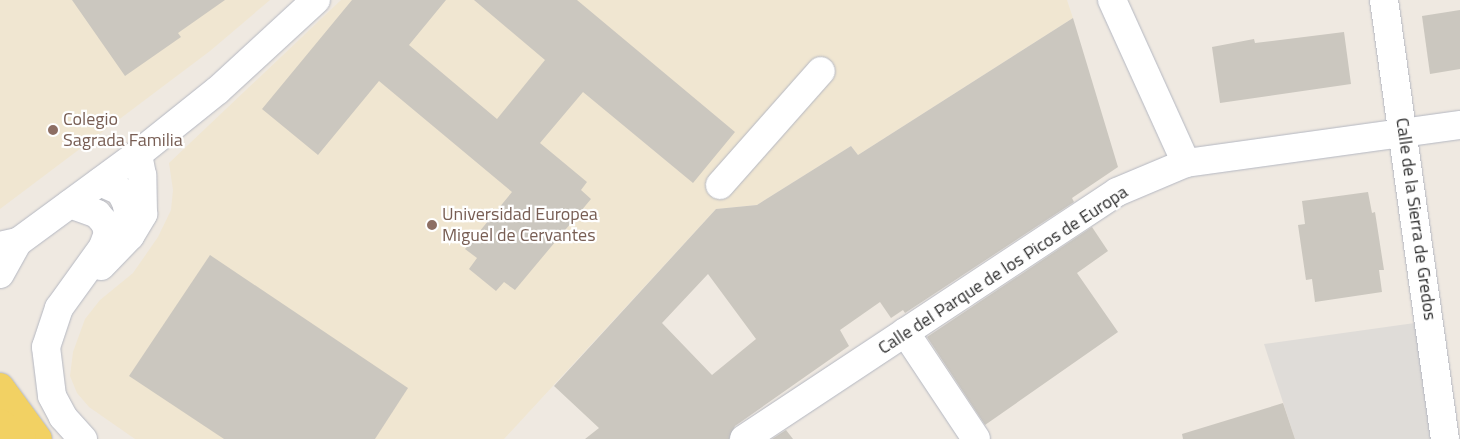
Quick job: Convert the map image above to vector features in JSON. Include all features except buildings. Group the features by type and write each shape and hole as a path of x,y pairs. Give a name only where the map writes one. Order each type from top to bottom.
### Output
{"main road":[{"path":"0,387 38,439"},
{"path":"0,423 22,439"}],"street":[{"path":"0,274 9,244 70,204 138,154 218,90 316,0"},
{"path":"1112,0 1186,163"},
{"name":"Calle de la Sierra de Gredos","path":"1384,0 1405,133 1445,439"},
{"path":"720,185 821,71"},
{"name":"Calle del Parque de los Picos de Europa","path":"744,439 1117,192 1186,163 1460,125"},
{"path":"59,308 138,225 143,214 142,175 138,154"},
{"path":"100,182 120,191 126,202 130,219 120,246"},
{"path":"70,204 97,214 105,224 108,233 103,247 59,308 46,347 48,379 57,407 83,439"},
{"path":"905,332 976,439"}],"shaded area":[{"name":"Colegio Sagrada Familia","path":"0,0 270,0 210,51 0,209"},
{"name":"Universidad Europea Miguel de Cervantes","path":"341,0 1067,0 1073,18 858,155 851,146 757,205 716,209 504,439 135,439 89,407 77,393 70,376 73,352 85,319 100,300 133,273 158,237 171,210 173,190 169,163"},
{"path":"1429,321 1445,439 1295,439 1264,344"}],"place":[{"name":"Colegio Sagrada Familia","path":"53,130"},
{"name":"Universidad Europea Miguel de Cervantes","path":"432,225"}]}
